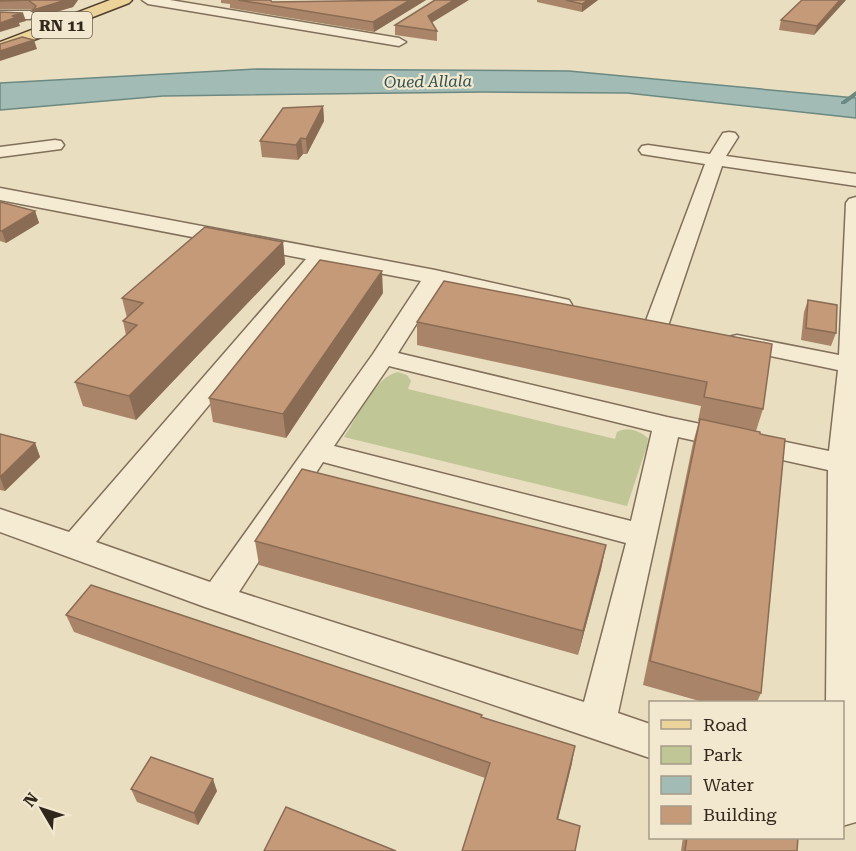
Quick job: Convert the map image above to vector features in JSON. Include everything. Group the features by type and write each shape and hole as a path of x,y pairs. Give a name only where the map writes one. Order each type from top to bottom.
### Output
{"main road":[{"name":"RN 11","path":"0,48 124,0"}],"street":[{"path":"148,0 399,42"},
{"path":"251,17 266,9"},
{"path":"0,15 30,15"},
{"path":"377,38 394,27"},
{"path":"656,326 715,160 729,137"},
{"path":"0,152 55,145"},
{"path":"648,150 856,180"},
{"path":"0,194 435,277 586,310"},
{"path":"848,808 842,463 854,366 856,203"},
{"path":"75,546 320,256"},
{"path":"217,598 316,451 383,357 435,277"},
{"path":"633,320 678,330"},
{"path":"712,337 854,366"},
{"path":"383,357 667,426 842,463"},
{"path":"597,723 643,536 667,426"},
{"path":"316,451 643,536"},
{"path":"0,520 217,598 649,740"}],"green space":[{"path":"398,372 407,375 411,381 408,389 615,439 617,432 621,430 629,429 641,433 648,438 647,446 627,506 344,437 374,389 390,375"}],"water":[{"name":"Oued Allala","path":"257,69 569,71 856,98 856,118 627,93 484,92 163,96 0,110 0,83"}],"building":[{"path":"28,0 66,0 33,10 36,6"},
{"path":"238,0 270,0 272,2 410,0 373,22"},
{"path":"435,0 454,0 428,16 437,31 395,25"},
{"path":"566,0 588,0 582,4"},
{"path":"802,0 840,0 817,26 781,20"},
{"path":"0,12 23,13 0,23"},
{"path":"22,37 34,40 0,51 0,44"},
{"path":"323,106 306,139 301,138 296,145 260,141 283,108"},
{"path":"0,202 35,211 0,231"},
{"path":"205,227 283,242 129,396 75,382 137,325 123,321 143,303 122,298"},
{"path":"320,260 382,271 283,414 209,398"},
{"path":"444,281 772,344 763,409 704,397 707,382 417,322"},
{"path":"808,300 837,305 836,333 806,328"},
{"path":"700,419 785,439 761,693 650,661"},
{"path":"0,434 35,443 0,477"},
{"path":"302,469 606,545 583,631 255,541"},
{"path":"91,585 482,715 481,717 575,746 557,819 580,826 575,851 462,851 490,763 66,615"},
{"path":"151,757 213,779 194,813 131,789"},
{"path":"286,807 396,851 264,851"},
{"path":"687,839 798,839 797,851 685,851"}],"waterway":[{"path":"843,103 856,93"}]}
